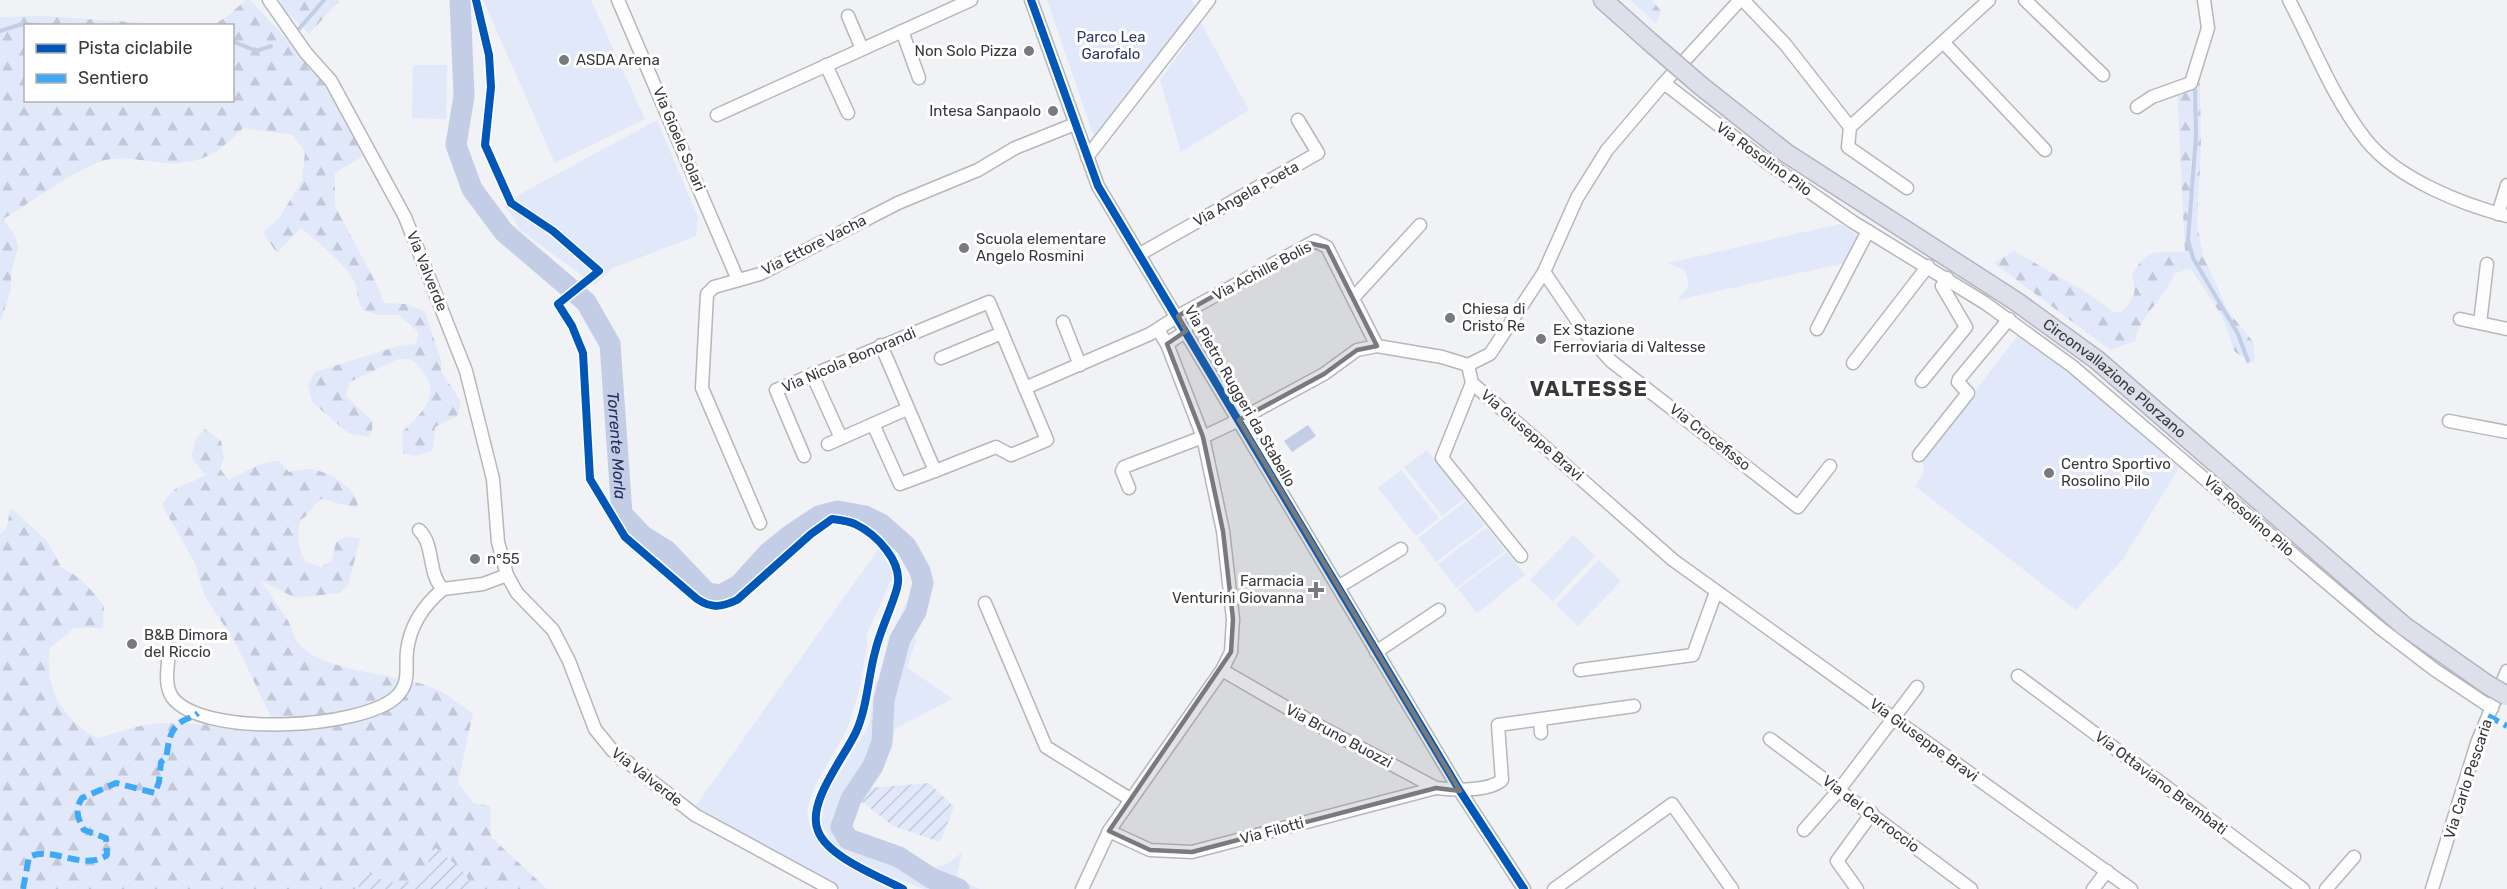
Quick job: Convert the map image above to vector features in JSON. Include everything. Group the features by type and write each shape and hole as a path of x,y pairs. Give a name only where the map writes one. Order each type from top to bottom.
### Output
{"highway":[{"path":"1603,0 1652,36"},
{"path":"1621,0 1652,36"},
{"name":"Circonvallazione Plorzano","path":"1652,36 1704,81 1788,140 2065,322 2414,620 2499,678 2507,696"}],"street":[{"name":"Via Valverde","path":"269,0 306,53 331,81 405,217 466,371 493,479 498,542 507,575 517,593 553,630 569,661 595,729 606,744 695,815 831,889"},
{"name":"Via Gioele Solari","path":"618,0 738,280"},
{"path":"717,115 971,0"},
{"name":"Via Pietro Ruggeri da Stabello","path":"1031,0 1098,186 1178,316 1460,791 1524,889"},
{"path":"1087,157 1209,0"},
{"path":"1129,488 1122,471 1124,467 1203,437 1239,420 1324,374 1357,350 1377,346 1442,357 1468,365 1490,354 1544,272 1577,198 1607,150 1664,83 1741,0 1785,44 1850,127"},
{"path":"1907,188 1848,147 1850,127 1989,0"},
{"path":"2025,0 2103,75"},
{"path":"2137,107 2152,97 2191,83 2208,28 2204,0"},
{"path":"2289,0 2342,105 2378,153 2443,193 2502,215 2507,185"},
{"path":"848,16 862,49"},
{"path":"902,31 919,78"},
{"path":"1943,42 2044,150"},
{"path":"826,65 848,113"},
{"name":"Via Rosolino Pilo","path":"1664,83 1765,161 1869,231 2009,319 2105,393 2380,628 2435,670 2492,708"},
{"name":"Via Angela Poeta","path":"1140,254 1318,153 1298,120"},
{"name":"Via Ettore Vacha","path":"760,523 702,388 706,298 714,287 760,274 897,203 978,170 1015,148 1075,124"},
{"path":"1354,297 1420,225"},
{"path":"1816,329 1869,231"},
{"name":"Via Achille Bolis","path":"1178,316 1315,241 1327,247 1377,346"},
{"path":"2480,323 2487,264"},
{"path":"1853,363 1929,267"},
{"name":"Via Crocefisso","path":"1544,272 1562,294 1587,335 1611,361 1798,507 1830,465"},
{"path":"1922,381 1966,327 1942,286 1947,279"},
{"name":"Via Nicola Bonorandi","path":"804,456 776,390 881,345 989,303 1002,333"},
{"path":"1025,388 1158,330 1178,316"},
{"path":"1919,455 1968,393 1958,382 1959,379 2009,319"},
{"path":"2460,319 2507,329"},
{"path":"1063,322 1080,365"},
{"path":"1082,889 1109,831 1222,670 1231,652 1233,619 1222,531 1203,437 1167,344 1158,330"},
{"path":"1167,344 1186,331"},
{"path":"873,424 900,484 996,447 1011,455 1047,440 1002,333 941,358"},
{"path":"881,345 935,471"},
{"name":"Via Giuseppe Bravi","path":"1468,365 1472,383 1673,560 2131,889"},
{"path":"812,374 841,438"},
{"path":"1472,383 1442,458 1521,556"},
{"path":"828,444 908,410"},
{"path":"2449,421 2507,432"},
{"path":"419,531 425,536 435,581 442,589"},
{"path":"1338,587 1401,549"},
{"path":"169,648 167,681 171,695 180,706 224,721 291,725 375,711 395,698 403,689 408,677 407,652 410,636 420,615 442,589 483,584 507,575"},
{"path":"1580,670 1693,655 1716,592"},
{"path":"985,603 1046,747 1130,799"},
{"path":"1376,652 1439,610"},
{"name":"Via Bruno Buozzi","path":"1222,670 1310,722 1436,788 1460,791 1496,784 1502,780 1498,725 1540,720"},
{"name":"Via Ottaviano Brembati","path":"2018,676 2303,889"},
{"name":"Via Carlo Pescaria","path":"2432,889 2477,743 2492,708 2499,678"},
{"path":"1804,830 1839,790 1917,687"},
{"path":"1540,733 1540,720 1634,706"},
{"name":"Via del Carroccio","path":"1770,739 1971,889"},
{"name":"Via Filotti","path":"1109,831 1150,850 1192,852 1436,788"},
{"path":"1554,889 1672,804 1732,889"},
{"path":"1857,889 1837,861 1872,813"},
{"path":"2326,889 2354,857"},
{"path":"2093,889 2107,871"}],"highlighted area":[{"path":"1308,243 1327,247 1377,346 1357,350 1324,374 1239,420 1460,791 1436,788 1192,852 1150,850 1109,831 1231,652 1233,619 1223,531 1203,437 1167,344 1186,331 1178,316"}],"green space":[{"path":"246,0 250,0 325,80 363,156 335,173 335,206 377,285 384,303 407,304 425,312 441,360 441,371 461,402 457,416 435,427 433,450 414,456 403,453 402,432 426,406 430,389 428,380 411,359 398,359 350,382 345,396 373,421 371,437 348,433 312,402 308,384 315,372 398,346 416,344 418,332 399,315 378,315 363,310 355,282 348,272 301,228 277,253 263,233 279,218 302,181 305,152 293,135 243,128 212,154 190,162 164,163 124,158 105,160 74,174 3,219 15,235 18,248 11,274 11,289 0,323 0,17 41,16 160,24 24,24 24,102 234,102 234,24 213,24 225,18"},
{"path":"279,0 340,0 309,34 284,9"},
{"name":"ASDA Arena","path":"483,0 591,0 645,119 555,163"},
{"name":"Parco Lea Garofalo","path":"1047,0 1192,0 1196,9 1095,140"},
{"path":"1631,0 1652,0 1661,11 1656,24"},
{"name":"Parco Lea Garofalo","path":"1198,18 1249,110 1181,152 1160,80 1186,45 1182,38"},
{"path":"413,65 447,65 446,119 412,118"},
{"path":"2200,83 2201,150 2197,225 2203,255 2228,311 2254,343 2254,363 2235,352 2222,316 2191,269 2175,273 2142,322 2135,341 2110,350 1994,263 2014,251 2084,291 2113,312 2122,312 2134,294 2132,274 2144,259 2154,253 2185,251 2177,92"},
{"path":"657,120 698,217 696,236 613,268 595,285 520,230 504,203"},
{"path":"1840,224 1859,236 1845,263 1677,300 1689,286 1685,270 1668,263"},
{"name":"Centro Sportivo Rosolino Pilo","path":"2018,335 2070,373 2179,468 2123,559 2076,610 1915,486 1924,472 1922,460"},
{"path":"205,429 221,441 224,458 220,469 229,480 259,465 279,461 289,472 308,469 323,472 339,480 352,492 358,506 348,506 320,499 300,520 299,526 298,542 303,557 306,562 321,567 332,561 336,542 347,536 360,539 348,585 340,593 296,598 261,581 287,619 299,644 310,654 343,667 423,684 442,692 473,713 458,783 473,803 490,806 491,837 547,889 474,889 462,870 434,870 420,878 397,885 385,883 361,869 358,889 0,889 0,534 6,529 11,508 48,542 61,567 81,579 104,605 103,628 74,628 49,649 49,674 54,691 68,716 82,729 98,738 135,727 159,723 220,725 272,719 235,642 204,595 195,563 162,505 178,487 205,475 191,457 196,439"},
{"path":"1427,450 1465,498 1442,516 1404,467"},
{"path":"1401,470 1439,518 1416,536 1378,488"},
{"path":"1466,501 1485,525 1436,562 1418,538"},
{"path":"1487,527 1505,551 1456,588 1438,564"},
{"path":"1573,535 1595,556 1553,601 1530,580"},
{"path":"879,548 894,574 867,634 867,647 859,690 848,727 814,788 807,810 810,827 823,847 897,889 840,889 695,807"},
{"path":"1507,552 1525,575 1477,613 1458,589"},
{"path":"1599,560 1621,581 1578,626 1556,605"},
{"path":"910,596 916,641 907,667 952,699 895,729 892,748 881,770 850,793 837,827 841,836 848,841 884,847 925,866 941,866 962,852 956,879 980,889 924,889 876,871 832,844 821,821 826,796 869,725 875,683 883,676 888,645"},
{"path":"929,783 954,807 940,842 893,826 861,801 869,788"},
{"path":"436,848 462,870 474,889 358,889 361,869 381,879 397,883 405,883 422,876 433,870 426,857"}],"shaded area":[{"path":"1308,425 1316,436 1292,452 1284,441"}],"waterway":[{"path":"299,29 324,0"},
{"name":"Torrente Morla","path":"460,0 464,96 456,145 472,189 504,232 586,302 610,344 622,514 643,536 667,551 707,593 721,595 739,585 768,553 819,516 838,511 865,516 881,524 906,546 920,571 923,583 916,612 900,639 884,700 882,742 873,766 851,799 841,827 848,839 899,857 931,878 959,889"},
{"path":"0,31 24,24"},
{"path":"234,42 256,51 271,46"},
{"path":"2195,90 2196,136 2188,240 2193,258 2238,334 2248,361"}],"marked path":[{"path":"23,889 29,857 47,854 88,861 107,855 106,838 84,830 80,822 78,810 82,798 116,783 155,793 159,782 161,762 166,758 171,734 181,722 198,713"},
{"path":"2488,716 2507,726"}],"cycle path":[{"path":"476,0 489,55 491,87 485,145 511,203 553,231 599,271 558,304 572,326 583,353 590,479 625,537 697,599 712,606 737,600 811,534 832,519 852,523 863,529 879,542 892,559 898,578 897,588 877,644 863,713 856,732 822,794 817,807 816,820 818,831 832,849 855,865 903,889"},
{"path":"1031,0 1098,186 1460,791 1524,889"}],"place":[{"name":"Non Solo Pizza","path":"1029,51"},
{"name":"ASDA Arena","path":"564,60"},
{"name":"Intesa Sanpaolo","path":"1053,111"},
{"name":"Scuola elementare Angelo Rosmini","path":"964,248"},
{"name":"Chiesa di Cristo Re","path":"1450,318"},
{"name":"Ex Stazione Ferroviaria di Valtesse","path":"1541,339"},
{"name":"Centro Sportivo Rosolino Pilo","path":"2049,473"},
{"name":"n°55","path":"475,559"},
{"name":"Farmacia Venturini Giovanna","path":"1316,590"},
{"name":"B&B Dimora del Riccio","path":"132,644"}],"district":[{"name":"VALTESSE","path":"1589,388"}]}
